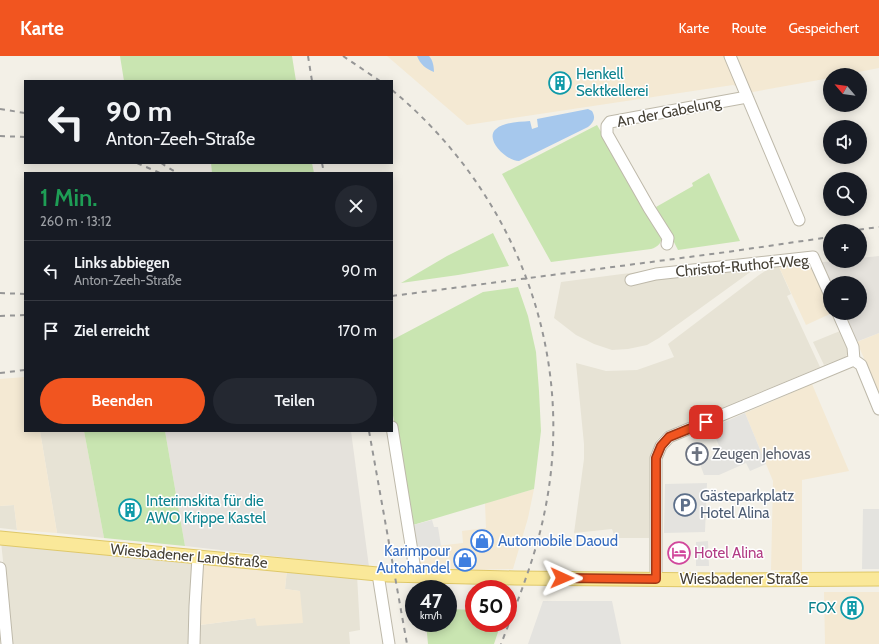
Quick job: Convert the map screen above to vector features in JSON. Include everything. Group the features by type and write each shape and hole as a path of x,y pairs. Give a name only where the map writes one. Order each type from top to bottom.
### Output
{"main road":[{"name":"Wiesbadener Landstraße","path":"0,538 383,574"},
{"name":"Wiesbadener Straße","path":"383,574 515,578 708,580 879,579"}],"street":[{"path":"730,56 799,220"},
{"name":"An der Gabelung","path":"667,244 668,238 607,134 607,126 610,122 747,97"},
{"name":"Christof-Ruthof-Weg","path":"631,280 656,274 813,257 823,279"},
{"path":"841,320 853,347 854,360 861,366 879,409"},
{"path":"656,579 656,458 661,446 669,437 854,360"},
{"path":"393,432 416,576"},
{"path":"194,644 198,557"},
{"path":"0,568 7,644"},
{"path":"383,574 389,644"}],"shaded area":[{"path":"387,56 879,56 879,68 867,70 867,68 823,68 823,79 753,92 733,85 467,125"},
{"path":"879,256 879,333 856,342 846,320 867,320 867,276 827,276 824,268 867,268 867,257"},
{"path":"759,259 760,265 659,338 647,345 628,349 612,350 594,344 576,335 554,318 561,282"},
{"path":"800,264 809,266 816,274 823,291 823,317 806,325 779,267"},
{"path":"779,267 791,294 787,296 820,367 664,432 657,440 651,453 649,538 615,538 612,529 574,533 584,459 584,444 576,363 606,371 637,370 674,357 668,344 759,275 770,268"},
{"path":"840,331 849,350 848,354 845,357 824,365 813,342"},
{"path":"879,333 879,394 857,342"},
{"path":"24,377 24,432 40,432 57,533 17,530 14,505 0,506 0,379"},
{"path":"812,384 849,471 802,480 802,571 771,570 773,481 745,413"},
{"path":"745,413 766,464 750,471 746,463 719,475 704,475 700,464 707,461 707,458 722,452 711,428"},
{"path":"40,432 84,432 104,538 57,533"},
{"path":"165,432 351,432 369,567 185,546"},
{"name":"Gästeparkplatz Hotel Alina","path":"707,483 705,532 664,533 665,484"},
{"path":"534,489 528,518 513,569 421,570 418,548 463,543 462,531 486,528 485,503"},
{"path":"14,505 17,530 0,528 0,506"},
{"path":"863,509 879,509 879,569 862,569"},
{"path":"432,520 434,527 438,527 441,546 418,548 413,525"},
{"name":"Gästeparkplatz Hotel Alina","path":"708,541 709,566 696,566 696,542"},
{"path":"1,542 203,562 200,625 255,618 300,604 300,591 285,589 287,569 357,575 360,630 349,632 350,644 12,644"},
{"path":"203,562 287,569 285,589 300,591 303,623 257,626 255,618 200,625"},
{"name":"FOX","path":"824,592 879,592 879,644 825,644"},
{"path":"543,601 612,601 621,644 528,644"}],"green space":[{"path":"120,56 292,56 296,80 124,80"},
{"path":"597,125 662,235 661,240 658,246 651,249 551,262 502,174"},
{"path":"211,164 312,164 314,172 212,172"},
{"path":"709,173 740,241 678,250 656,207 693,186 692,183"},
{"path":"493,233 509,266 401,283 447,256"},
{"path":"518,287 528,316 536,352 541,431 534,489 413,525 393,415 393,339 483,292"},
{"path":"84,432 165,432 185,546 104,538"},
{"path":"457,609 465,610 465,632 498,632 494,644 428,644 427,632 457,632"}],"water":[{"path":"417,56 429,56 434,72 424,66"},
{"path":"588,109 592,111 594,118 593,122 588,127 519,161 503,154 495,144 493,133 496,129 503,125 530,121 532,129 538,127 537,119"}],"railway":[{"path":"308,56 312,80"},
{"path":"343,56 379,80"},
{"path":"393,91 435,131 472,176 503,226 527,279 543,335 552,392 553,451 545,510 532,561 501,644"},
{"path":"0,109 24,113"},
{"path":"0,136 24,137"},
{"path":"139,164 158,172"},
{"path":"163,164 175,172"},
{"path":"322,164 324,172"},
{"path":"867,229 879,227"},
{"path":"393,296 823,238"},
{"path":"0,293 24,294"},
{"path":"0,316 24,315"},
{"path":"0,373 24,370"},
{"path":"369,432 407,644"}],"place":[{"name":"Henkell Sektkellerei","path":"560,83"},
{"name":"Zeugen Jehovas","path":"697,454"},
{"name":"Gästeparkplatz Hotel Alina","path":"685,505"},
{"name":"Interimskita für die AWO Krippe Kastel","path":"130,510"},
{"name":"Automobile Daoud","path":"482,541"},
{"name":"Hotel Alina","path":"679,553"},
{"name":"Karimpour Autohandel","path":"465,560"},
{"name":"FOX","path":"852,608"}],"route":[{"path":"562,578 656,579 656,458 661,446 669,437 706,422"}]}
